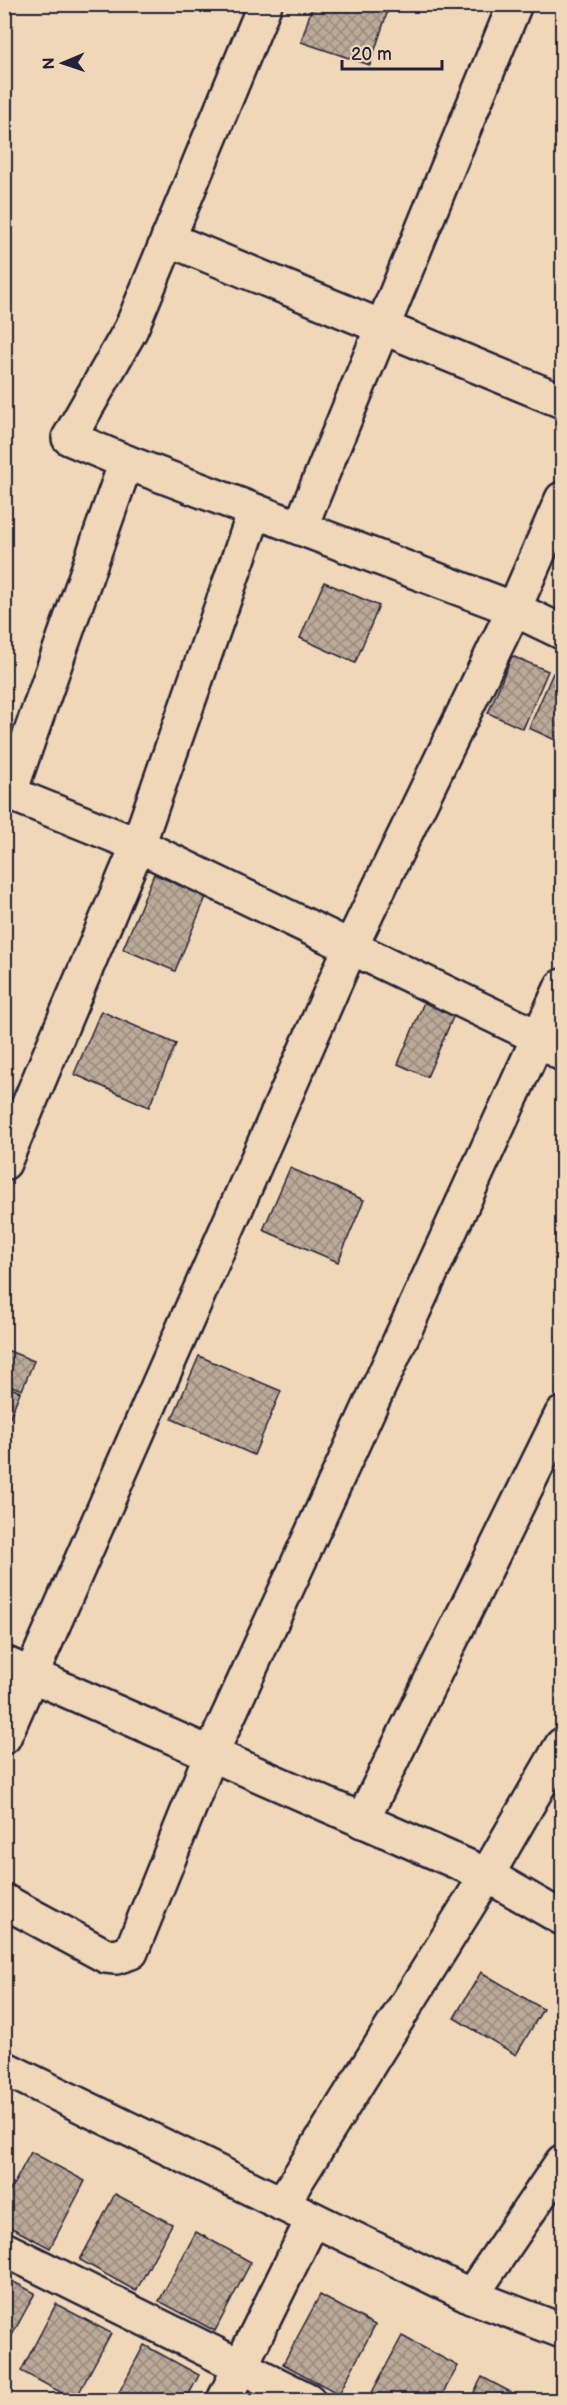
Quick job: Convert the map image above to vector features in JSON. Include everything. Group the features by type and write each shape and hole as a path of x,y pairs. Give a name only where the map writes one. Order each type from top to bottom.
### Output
{"street":[{"path":"265,4 131,328 69,438 126,462 514,609 562,632"},
{"path":"300,528 515,4"},
{"path":"168,239 562,400"},
{"path":"126,462 7,791 138,845 351,946 550,1046"},
{"path":"4,1737 18,1668 351,946 514,609 562,499"},
{"path":"4,1163 138,845 255,511"},
{"path":"4,1901 106,1956 116,1957 130,1952 211,1754 550,1046 562,986"},
{"path":"362,1821 554,1452 562,1414"},
{"path":"18,1668 487,1875 562,1918"},
{"path":"282,2204 487,1875 562,1745"},
{"path":"4,2068 471,2296 562,2331"},
{"path":"471,2296 562,2162"},
{"path":"224,2400 314,2219"},
{"path":"4,2249 308,2400"}],"building":[{"path":"313,4 390,4 370,65 301,42"},
{"path":"324,582 379,606 355,663 300,638"},
{"path":"512,656 548,671 523,729 488,713"},
{"path":"553,673 562,677 562,743 529,728"},
{"path":"154,874 206,897 175,971 123,949"},
{"path":"427,995 457,1008 427,1077 398,1064"},
{"path":"101,1011 176,1044 149,1107 74,1074"},
{"path":"290,1168 364,1200 338,1262 263,1230"},
{"path":"4,1349 34,1361 22,1390 4,1383"},
{"path":"199,1356 281,1391 254,1455 172,1419"},
{"path":"4,1385 20,1392 8,1422 4,1421"},
{"path":"481,1972 543,2009 516,2055 454,2018"},
{"path":"31,2152 85,2181 50,2248 4,2224 4,2202"},
{"path":"115,2194 172,2224 136,2291 80,2260"},
{"path":"196,2232 251,2262 215,2331 159,2301"},
{"path":"4,2277 35,2293 4,2350"},
{"path":"320,2295 375,2325 339,2394 283,2364"},
{"path":"56,2304 111,2333 75,2400 21,2371"},
{"path":"402,2336 458,2366 439,2400 368,2400"},
{"path":"144,2345 199,2375 186,2400 115,2400"},
{"path":"482,2377 526,2400 470,2400"}]}
